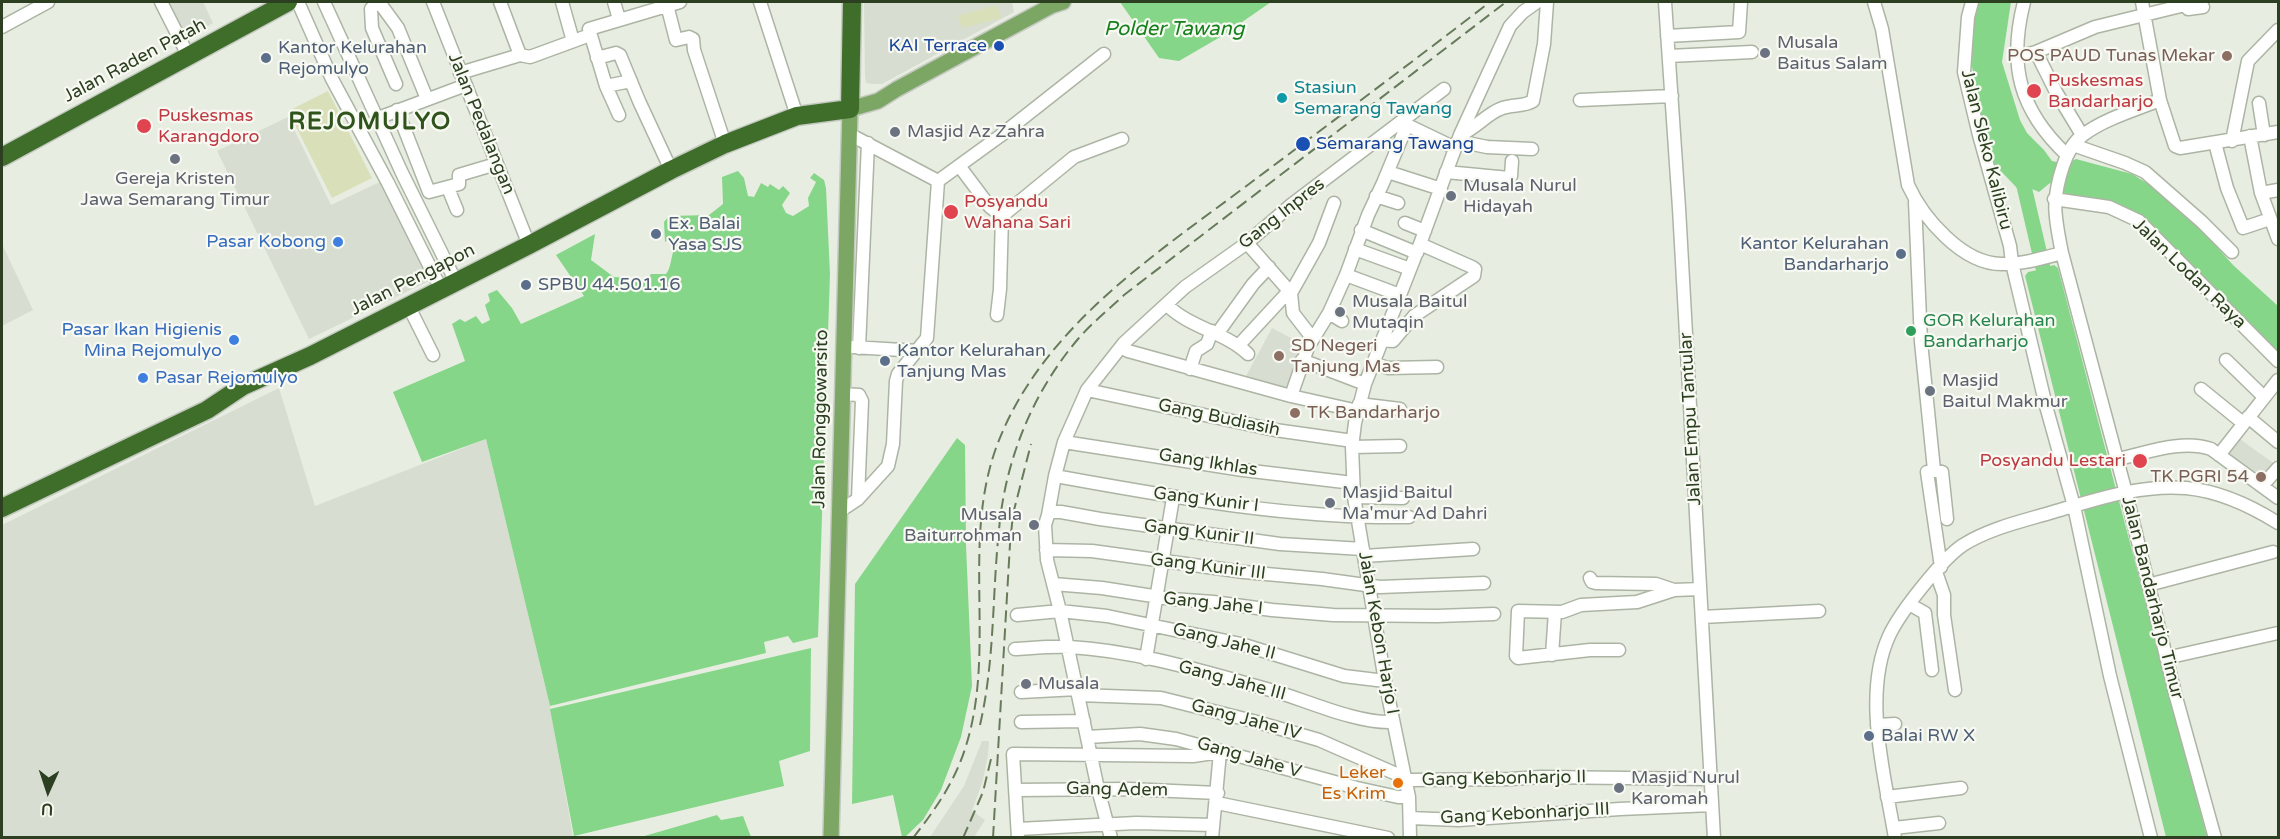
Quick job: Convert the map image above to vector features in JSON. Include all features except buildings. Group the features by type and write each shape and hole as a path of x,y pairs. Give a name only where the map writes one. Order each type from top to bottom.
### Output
{"highway":[{"name":"Jalan Raden Patah","path":"2,157 288,2"},
{"name":"Jalan Ronggowarsito","path":"850,103 852,2"},
{"name":"Jalan Pengapon","path":"2,508 207,410 243,386 310,356 725,144 797,116 850,103"}],"main road":[{"path":"850,103 897,89 1056,3"},
{"name":"Jalan Ronggowarsito","path":"831,837 850,103"}],"street":[{"path":"2,27 48,2"},
{"path":"161,2 189,57"},
{"path":"298,2 332,79 388,183 449,285"},
{"path":"324,2 378,118 449,285"},
{"path":"396,84 372,28 370,12 374,4 378,2 398,28 427,99"},
{"name":"Jalan Pedalangan","path":"433,2 529,245"},
{"path":"500,2 520,55"},
{"path":"562,2 573,41"},
{"path":"614,2 619,19"},
{"path":"760,2 797,116"},
{"name":"Jalan Kebon Harjo I","path":"1410,837 1409,797 1385,681 1354,497 1352,444 1365,384 1419,249 1458,141 1510,26 1523,12 1537,2"},
{"path":"1458,141 1498,109 1532,102 1544,44 1548,2"},
{"name":"Jalan Empu Tantular","path":"1665,2 1714,837"},
{"path":"1667,36 1740,32 1741,2"},
{"path":"1874,2 1882,29 1904,167 1915,201 1928,219 1948,239 1968,253 1987,262 2012,263 2056,255"},
{"name":"Jalan Sleko Kalibiru","path":"1972,2 1968,17 1964,72 2010,246 2046,406 2077,505 2110,676 2151,837"},
{"path":"2024,2 2017,57 2019,77 2042,127 2068,153 2126,163 2145,172 2232,252"},
{"path":"619,115 606,86 590,35 590,28 619,19 634,8 673,3 676,40 686,48 694,50 725,144"},
{"path":"2017,57 2036,52 2143,8 2185,3 2188,9 2203,7"},
{"path":"2143,8 2160,100 2176,147 2232,141 2278,132"},
{"path":"460,73 520,55 529,57 590,35"},
{"path":"2232,141 2248,61 2277,36"},
{"path":"1669,56 1752,52"},
{"path":"2036,52 2056,92 2082,135"},
{"path":"597,58 616,53 621,56 671,170"},
{"path":"938,182 1104,54"},
{"path":"606,86 631,81"},
{"path":"378,118 466,85"},
{"name":"Gang Inpres","path":"1111,837 1106,825 1047,560 1046,520 1054,476 1064,442 1087,390 1124,343 1185,287 1247,243 1291,205 1405,123 1444,89"},
{"path":"1580,100 1672,96"},
{"path":"2055,192 2068,153 2082,135 2160,100"},
{"path":"2259,103 2264,135"},
{"path":"397,110 428,191 460,184 459,175 496,164"},
{"path":"1292,396 1302,360 1329,314 1346,276 1361,230 1388,172 1405,123 1458,141 1487,147 1532,149"},
{"path":"849,134 938,182"},
{"path":"2250,136 2261,193 2278,239"},
{"path":"997,315 1002,216 1074,158 1122,139"},
{"path":"859,348 868,143"},
{"path":"2215,143 2243,228 2270,219"},
{"path":"1446,172 1510,178 1512,161"},
{"path":"960,167 990,207 1002,216"},
{"path":"1388,172 1441,189"},
{"path":"840,511 858,500 882,474 890,460 898,374 927,338 930,326 938,182"},
{"path":"448,188 457,210"},
{"path":"2261,193 2278,190"},
{"name":"Jalan Bandarharjo Timur","path":"2055,192 2056,255 2118,459 2123,493 2215,837"},
{"name":"Jalan Lodan Raya","path":"2055,192 2109,207 2139,221 2278,361"},
{"path":"1376,196 1398,203"},
{"path":"1915,201 1921,342 1934,470"},
{"path":"1167,305 1178,315 1244,350 1290,292 1319,243 1334,203"},
{"path":"1405,223 1425,231"},
{"path":"1361,230 1474,269 1474,276 1414,316 1393,341 1383,340"},
{"path":"1247,243 1290,292 1293,313 1313,339"},
{"path":"1355,249 1410,269"},
{"path":"1190,369 1196,351 1206,344 1269,267"},
{"path":"1346,276 1400,295"},
{"path":"408,305 433,355"},
{"path":"1329,314 1342,321"},
{"path":"1124,343 1123,348 1128,351 1292,396 1358,408 1400,409"},
{"path":"843,347 918,351"},
{"path":"1302,360 1365,384"},
{"path":"2226,360 2264,397"},
{"path":"1373,363 1388,368 1437,367"},
{"path":"2219,455 2278,380"},
{"name":"Gang Budiasih","path":"1087,390 1352,444 1400,446"},
{"path":"2201,390 2278,442"},
{"path":"842,394 854,393 861,401 858,500"},
{"name":"Gang Ikhlas","path":"1064,442 1244,470 1353,483"},
{"path":"2118,459 2180,446 2206,447 2278,498"},
{"path":"2262,486 2278,468"},
{"path":"1947,519 1941,471 1927,472 1954,690"},
{"name":"Gang Kunir I","path":"1054,476 1173,498 1358,518 1409,517"},
{"path":"1939,823 1895,833 1887,797 1877,726 1878,681 1888,637 1909,604 1962,546 1987,533 2077,505 2123,493 2163,488 2186,488 2213,493 2237,502 2278,523"},
{"path":"1354,497 1404,498"},
{"path":"1146,659 1173,498"},
{"name":"Gang Kunir II","path":"1046,520 1051,511 1061,512 1168,529 1364,553 1473,549"},
{"name":"Gang Kunir III","path":"1047,550 1092,552 1369,586 1484,583"},
{"path":"2148,585 2273,552"},
{"path":"1590,578 1594,583 1656,585 1674,590"},
{"name":"Gang Jahe I","path":"1053,584 1102,588 1156,598 1213,602 1272,610 1374,616 1494,614"},
{"path":"1619,650 1590,650 1517,657 1518,610 1555,612 1570,610 1581,605 1637,602 1674,590 1700,589"},
{"path":"1909,604 1925,613 1932,670"},
{"name":"Gang Jahe II","path":"1017,615 1060,611 1107,616 1241,644 1344,676 1385,681"},
{"path":"1702,617 1819,611"},
{"path":"1552,655 1555,612"},
{"path":"2166,658 2278,633"},
{"name":"Gang Jahe III","path":"1015,649 1068,647 1107,651 1247,684 1366,720 1393,722"},
{"name":"Gang Jahe IV","path":"1021,692 1078,692 1153,697 1188,704 1319,740 1405,778"},
{"path":"1021,722 1084,721"},
{"path":"1877,726 1895,724"},
{"name":"Gang Jahe V","path":"1087,737 1140,734 1188,741 1220,752 1357,788 1398,797 1409,797"},
{"path":"1220,752 1213,831 1106,825 1018,833 1013,754 1193,756 1220,752"},
{"name":"Gang Kebonharjo II","path":"1405,778 1410,780 1541,777 1711,779"},
{"path":"1887,797 1961,788"},
{"name":"Gang Adem","path":"1016,790 1098,789 1217,798 1388,837"},
{"name":"Gang Kebonharjo III","path":"1410,818 1459,820 1566,812 1582,813 1620,808 1712,805"}],"shaded area":[{"path":"166,2 203,2 213,23 186,39"},
{"path":"864,2 1012,2 1014,12 882,84 872,84 866,83 865,75"},
{"path":"997,5 1001,18 962,28 958,16"},
{"path":"328,91 372,178 332,198 288,111"},
{"name":"Pasar Kobong","path":"288,117 331,205 384,180 433,279 309,339 217,151"},
{"path":"2,244 33,310 2,326"},
{"name":"SD Negeri Tanjung Mas","path":"1272,328 1306,346 1292,393 1245,378"},
{"path":"279,388 315,506 486,439 550,706 573,837 2,838 2,525"},
{"path":"2237,437 2276,465 2267,478 2258,471 2253,477 2224,457"},
{"path":"982,741 989,741 988,755 983,780 972,811 985,820 974,837 930,837 964,786"}],"water":[{"name":"Polder Tawang","path":"1120,2 1271,2 1222,36 1179,61 1159,58"},
{"path":"1979,2 2011,2 2002,62 2020,120 2027,133 2052,161 2066,164 2076,159 2132,174 2153,187 2191,218 2233,265 2278,306 2278,353 2139,216 2066,197 2061,185 2050,183 2039,192 2017,188 1995,165 1980,117 1972,66 1973,23"},
{"path":"738,171 744,178 748,196 754,197 761,183 768,187 770,184 779,190 783,186 790,193 782,205 786,213 793,216 809,206 808,198 816,182 810,178 814,173 824,180 826,188 830,274 818,637 793,643 788,636 764,642 766,653 550,706 486,439 422,462 393,392 465,361 452,324 460,319 465,322 476,316 482,324 490,320 485,305 490,301 488,294 497,290 512,308 521,324 584,296 556,255 595,234 591,260 614,277 648,279 651,274 666,274 674,249 670,238 665,242 664,222 669,216 709,215 723,204 722,177"},
{"path":"2046,264 2047,267 2054,265 2058,268 2207,837 2166,837 2025,276 2028,272 2038,270 2038,266"},
{"path":"957,438 965,445 966,545 972,686 961,737 941,790 923,820 905,837 902,837 893,795 852,804 855,584"},
{"path":"811,648 810,751 779,761 784,786 574,836 550,709"},
{"path":"717,815 721,820 743,816 751,837 641,837"}],"waterway":[{"path":"2020,169 2044,272"}],"railway":[{"path":"913,838 943,796 965,749 974,712 978,674 979,560 986,485 996,448 1016,404 1042,364 1073,328 1145,262 1490,2"},
{"path":"980,725 991,652 1002,504 1024,428 1035,404 1062,360 1083,333 1124,295 1506,2"},
{"path":"993,838 1010,544 1013,514 1031,444"},
{"path":"963,838 983,792 991,759"}],"place":[{"name":"KAI Terrace","path":"999,46"},
{"name":"Musala Baitus Salam","path":"1765,53"},
{"name":"POS PAUD Tunas Mekar","path":"2227,56"},
{"name":"Kantor Kelurahan Rejomulyo","path":"266,58"},
{"name":"Puskesmas Bandarharjo","path":"2034,91"},
{"name":"Stasiun Semarang Tawang","path":"1282,98"},
{"name":"Puskesmas Karangdoro","path":"144,126"},
{"name":"Masjid Az Zahra","path":"895,132"},
{"name":"Semarang Tawang","path":"1303,144"},
{"name":"Gereja Kristen Jawa Semarang Timur","path":"175,159"},
{"name":"Musala Nurul Hidayah","path":"1451,196"},
{"name":"Posyandu Wahana Sari","path":"951,212"},
{"name":"Ex. Balai Yasa SJS","path":"656,234"},
{"name":"Pasar Kobong","path":"338,242"},
{"name":"Kantor Kelurahan Bandarharjo","path":"1901,254"},
{"name":"SPBU 44.501.16","path":"526,285"},
{"name":"Musala Baitul Mutaqin","path":"1340,312"},
{"name":"GOR Kelurahan Bandarharjo","path":"1911,331"},
{"name":"Pasar Ikan Higienis Mina Rejomulyo","path":"234,340"},
{"name":"SD Negeri Tanjung Mas","path":"1279,356"},
{"name":"Kantor Kelurahan Tanjung Mas","path":"885,361"},
{"name":"Pasar Rejomulyo","path":"143,378"},
{"name":"Masjid Baitul Makmur","path":"1930,391"},
{"name":"TK Bandarharjo","path":"1295,413"},
{"name":"Posyandu Lestari","path":"2140,461"},
{"name":"TK PGRI 54","path":"2261,477"},
{"name":"Masjid Baitul Ma'mur Ad Dahri","path":"1330,503"},
{"name":"Musala Baiturrohman","path":"1034,525"},
{"name":"Musala","path":"1026,684"},
{"name":"Balai RW X","path":"1869,736"},
{"name":"Leker Es Krim","path":"1398,783"},
{"name":"Masjid Nurul Karomah","path":"1619,788"}],"district":[{"name":"REJOMULYO","path":"370,123"}]}
